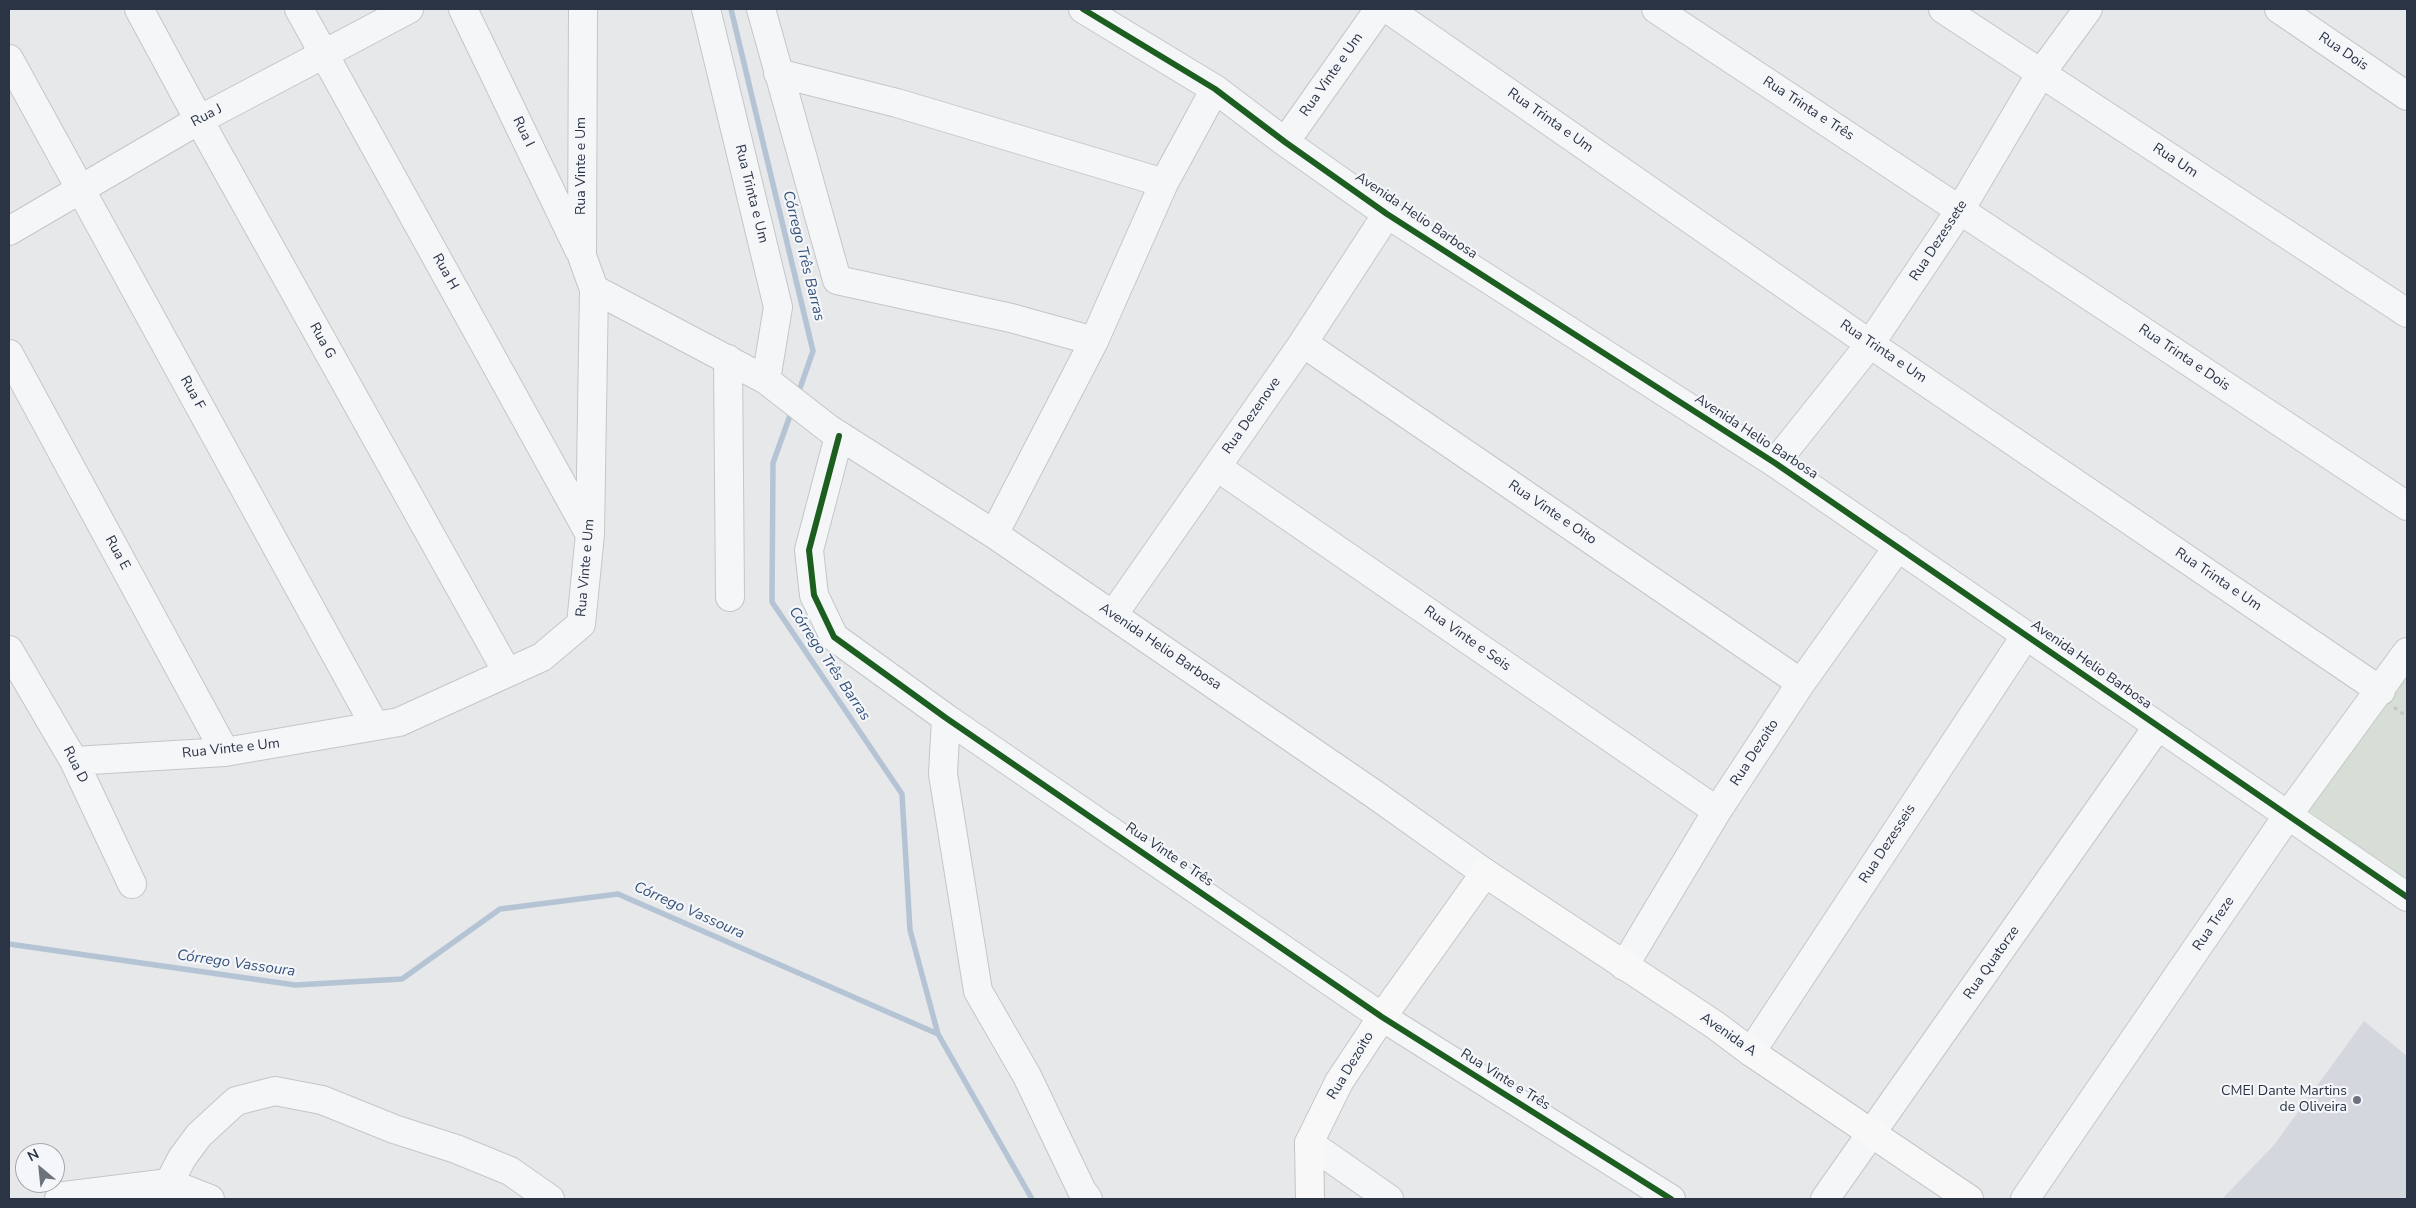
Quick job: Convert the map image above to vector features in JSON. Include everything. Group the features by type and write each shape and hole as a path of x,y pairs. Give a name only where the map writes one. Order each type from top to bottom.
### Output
{"main road":[{"name":"Avenida A","path":"1485,873 1715,1025 1751,1052 1969,1199"},
{"name":"Rua Dezoito","path":"1310,1199 1309,1143 1339,1082 1382,1017 1485,873"}],"street":[{"name":"Rua G","path":"139,9 507,672"},
{"name":"Rua H","path":"299,9 590,534"},
{"name":"Rua J","path":"9,231 81,191 199,120 409,9"},
{"name":"Rua I","path":"464,9 582,256"},
{"name":"Rua Vinte e Um","path":"74,761 226,752 399,722 542,657 581,624 590,534 594,289 582,256 583,9"},
{"name":"Rua Trinta e Um","path":"706,9 778,307 775,388"},
{"path":"761,9 837,280 1011,318 1094,341"},
{"name":"Avenida Helio Barbosa","path":"1083,9 1215,89 1285,142 1387,214 1776,463 2407,897"},
{"name":"Rua Vinte e Um","path":"1285,142 1379,9"},
{"name":"Rua Trinta e Um","path":"1388,9 1870,344 2381,690"},
{"name":"Rua Trinta e Três","path":"1656,9 1960,210"},
{"name":"Rua Um","path":"1943,9 2407,313"},
{"name":"Rua Dezessete","path":"1776,463 1870,344 1960,210 2041,73 2088,9"},
{"name":"Rua Dois","path":"2279,9 2407,96"},
{"name":"Rua F","path":"9,59 375,726"},
{"path":"778,73 897,103 1164,183"},
{"path":"994,534 1094,341 1164,183 1215,89"},
{"name":"Rua Trinta e Dois","path":"1960,210 2407,506"},
{"name":"Rua Dezenove","path":"1113,615 1303,342 1387,214"},
{"name":"Avenida Helio Barbosa","path":"594,289 728,359 775,388 834,432 994,534 1113,615 1374,794 1485,873"},
{"name":"Rua Vinte e Oito","path":"1303,342 1801,683"},
{"name":"Rua E","path":"9,354 226,752"},
{"path":"728,359 730,597"},
{"name":"Rua Vinte e Três","path":"834,432 809,550 814,595 834,637 946,718 1382,1017 1671,1199"},
{"name":"Rua Vinte e Seis","path":"1217,467 1717,811"},
{"name":"Rua Dezoito","path":"1624,966 1717,811 1801,683 1898,547"},
{"name":"Rua Dezesseis","path":"1751,1052 2026,635"},
{"name":"Rua D","path":"9,650 74,761 132,884"},
{"name":"Rua Treze","path":"2025,1199 2288,815 2407,652"},
{"path":"946,718 943,774 978,991 1027,1076 1082,1191 1088,1199"},
{"name":"Rua Quatorze","path":"1825,1199 2158,726"},
{"path":"168,1191 182,1158 199,1135 236,1101 275,1091 322,1100 394,1129 456,1149 510,1171 550,1199"},
{"path":"1309,1143 1389,1199"},
{"path":"59,1199 64,1196 168,1191 210,1199"}],"shaded area":[{"path":"2407,652 2407,881 2297,802"},
{"name":"CMEI Dante Martins de Oliveira","path":"2364,1021 2407,1056 2407,1199 2222,1199 2274,1145"}],"waterway":[{"name":"Córrego Três Barras","path":"731,9 813,351 798,394"},
{"name":"Córrego Três Barras","path":"792,410 773,463 772,602 902,794 910,930 938,1034 1032,1199"},
{"name":"Córrego Vassoura","path":"9,944 295,985 402,979 500,909 618,894 938,1034"}],"cycle path":[{"path":"1083,9 1215,89 1285,142 1387,214 1775,463 2407,897"},
{"path":"839,436 809,550 814,595 834,637 946,718 1382,1017 1671,1199"}],"place":[{"name":"CMEI Dante Martins de Oliveira","path":"2357,1100"}]}
